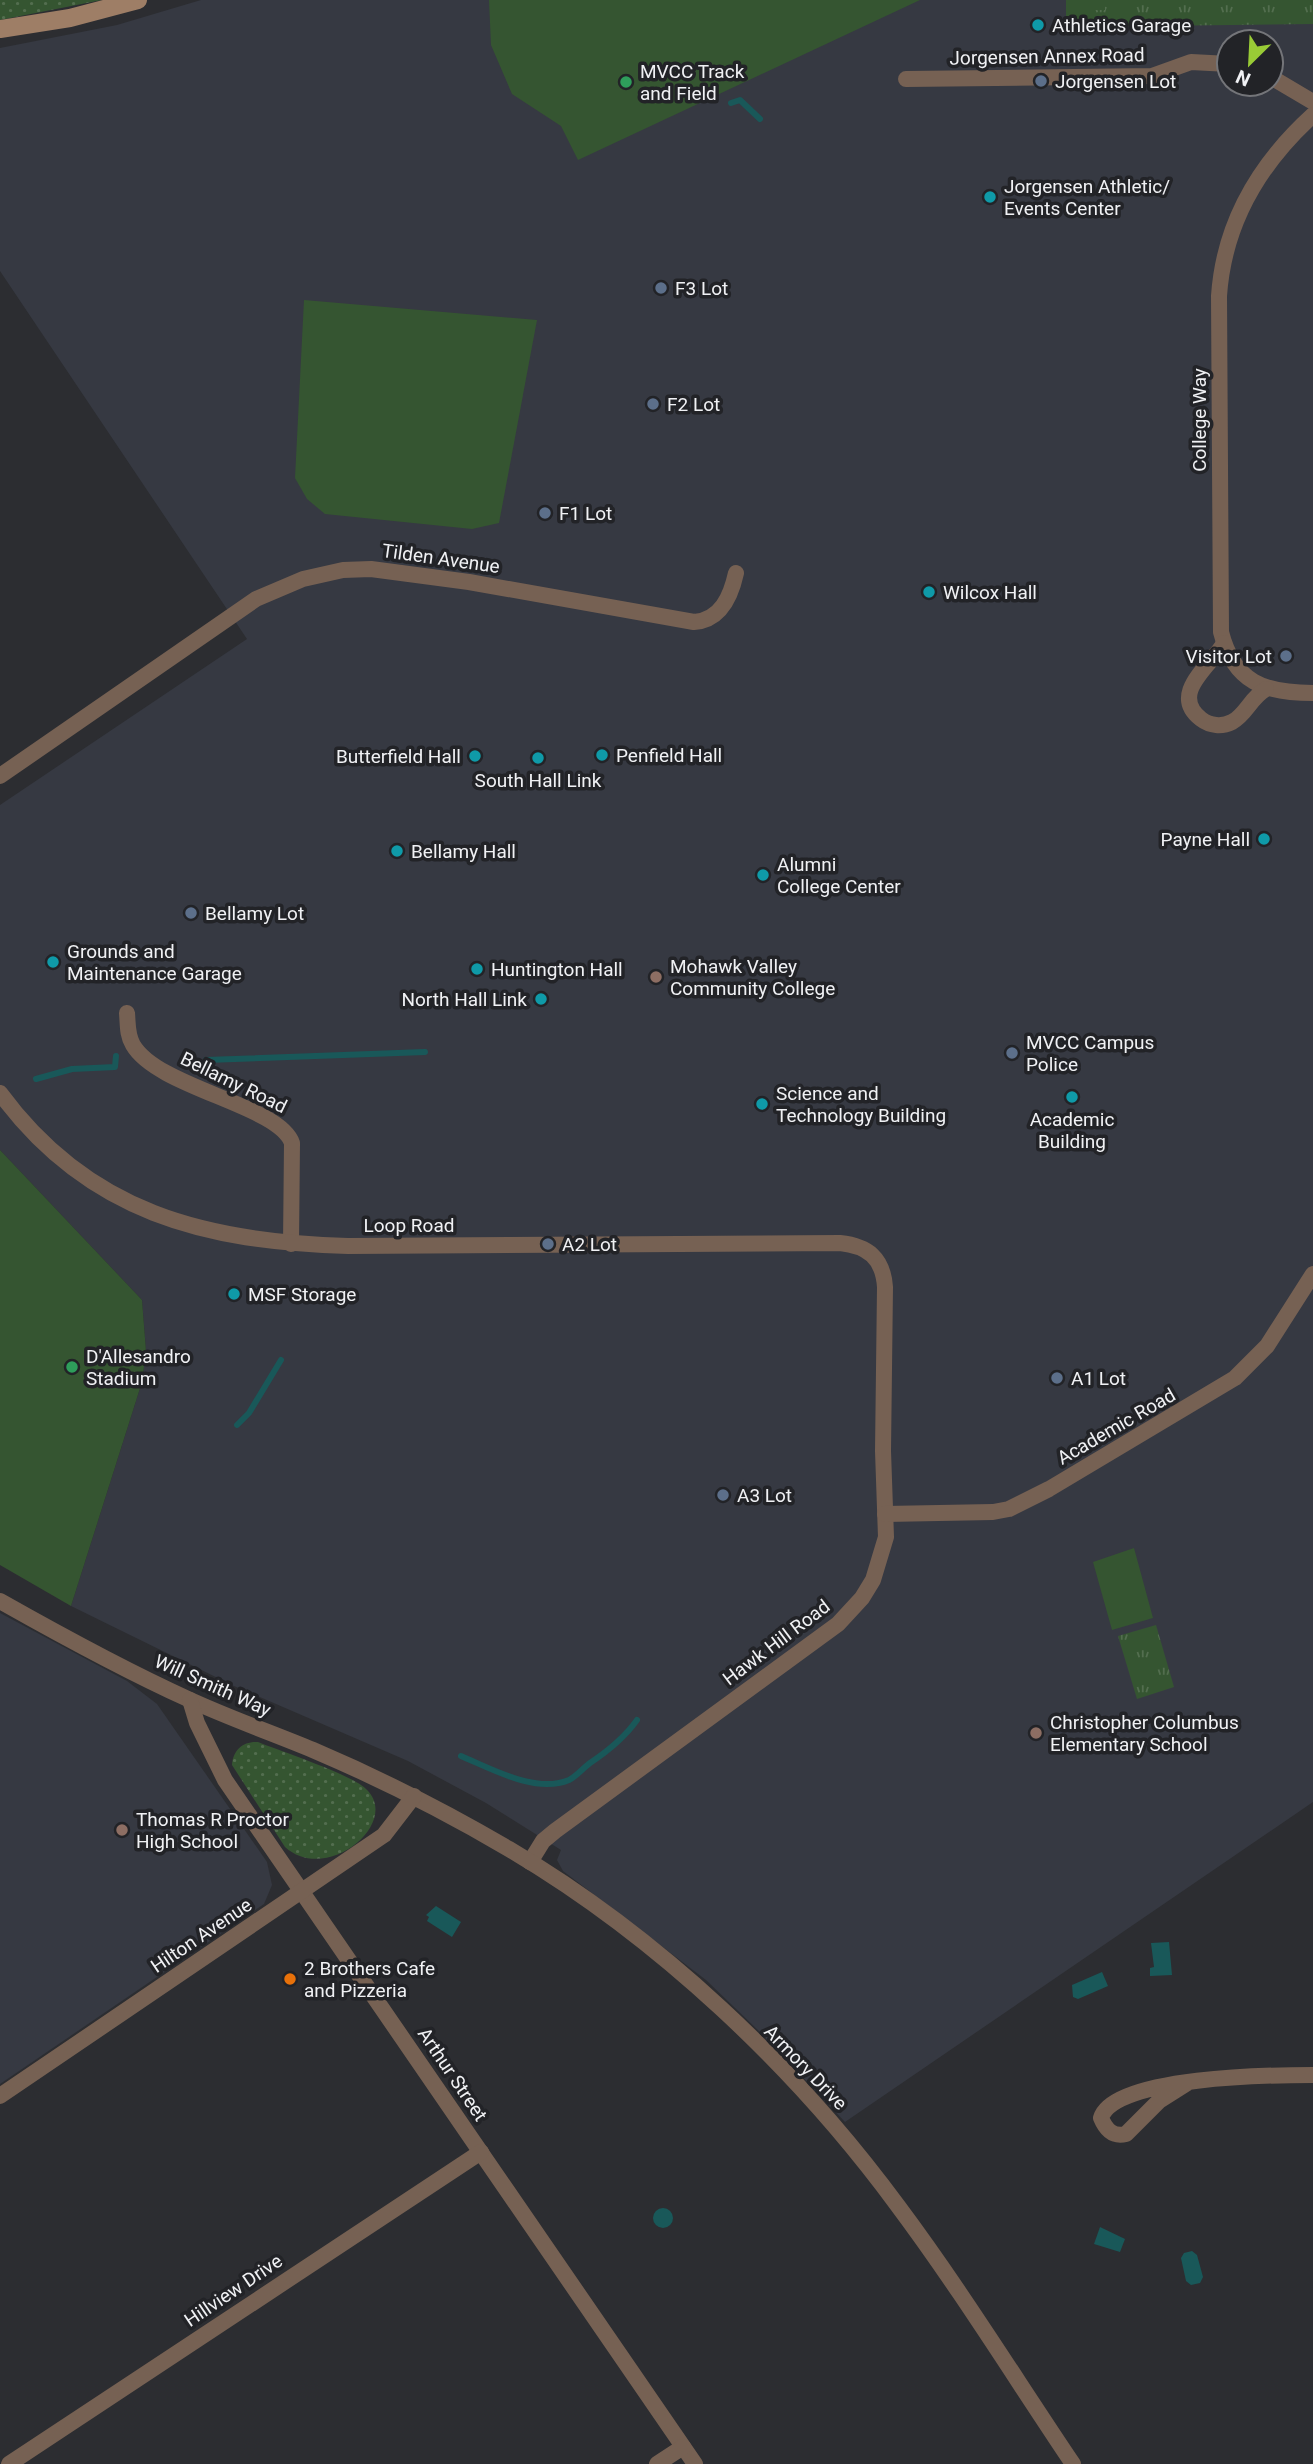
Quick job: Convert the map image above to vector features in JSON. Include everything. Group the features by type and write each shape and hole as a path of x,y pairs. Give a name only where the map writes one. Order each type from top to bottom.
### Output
{"street":[{"path":"0,29 71,18 138,0"},
{"name":"Jorgensen Annex Road","path":"906,79 1152,76 1191,62 1215,63"},
{"path":"1285,85 1313,102"},
{"name":"College Way","path":"1266,689 1244,674 1224,643 1220,617 1219,296 1223,260 1234,222 1259,174 1313,115"},
{"name":"Tilden Avenue","path":"0,776 256,598 303,579 343,570 402,571 694,622 719,611 730,595 736,573"},
{"path":"1224,643 1211,663 1193,681 1189,697 1195,713 1208,723 1225,724 1242,714 1253,698 1266,689 1313,693"},
{"name":"Bellamy Road","path":"127,1013 128,1035 144,1058 211,1094 271,1120 286,1132 292,1143 291,1244"},
{"name":"Loop Road","path":"0,1093 45,1146 110,1192 169,1220 226,1236 291,1244 448,1247 821,1242 849,1244 866,1250"},
{"name":"Hawk Hill Road","path":"530,1863 543,1841 555,1831 851,1611 862,1598 879,1566 886,1537 885,1287 881,1264 866,1250"},
{"name":"Academic Road","path":"885,1514 993,1512 1009,1509 1049,1489 1235,1378 1267,1346 1313,1274"},
{"name":"Will Smith Way","path":"0,1601 70,1641 190,1700 314,1751 414,1797"},
{"name":"Arthur Street","path":"190,1700 197,1723 225,1780 695,2464"},
{"name":"Armory Drive","path":"414,1797 530,1863 626,1928 706,1996 809,2098 899,2207 1073,2464"},
{"name":"Hilton Avenue","path":"0,2096 392,1828 414,1797"},
{"path":"1189,2082 1159,2101 1126,2134 1114,2134 1104,2126 1103,2113 1117,2100 1189,2082 1217,2077 1313,2075"},
{"name":"Hillview Drive","path":"9,2464 481,2152"},
{"path":"657,2464 683,2447"}],"shaded area":[{"name":"Mohawk Valley Community College","path":"201,0 1313,0 1313,1802 845,2122 761,2033 706,1980 563,1871 557,1860 561,1850 486,1803 408,1761 234,1686 71,1606 142,1382 146,1351 142,1300 0,1150 0,805 247,639 0,271 0,48 117,25"},
{"name":"Thomas R Proctor High School","path":"0,1613 127,1681 157,1704 267,1862 272,1885 264,1904 0,2084"}],"green space":[{"path":"0,0 102,0 0,20"},
{"name":"MVCC Track and Field","path":"489,0 920,0 578,160 561,126 512,94 491,45"},
{"path":"1066,0 1313,0 1313,24 1066,27"},
{"path":"1073,0 1105,0 1105,10 1073,10"},
{"path":"304,300 537,320 499,523 472,529 325,514 307,499 295,478"},
{"name":"D'Allesandro Stadium","path":"0,1150 142,1300 146,1351 142,1382 71,1606 0,1565"},
{"path":"1134,1548 1153,1618 1112,1630 1093,1562"},
{"path":"1156,1625 1174,1687 1137,1699 1118,1636"},
{"path":"258,1742 332,1770 366,1789 375,1803 374,1817 367,1832 355,1845 339,1854 320,1859 302,1857 285,1847 232,1765 234,1755 240,1748 248,1743"}],"water":[{"path":"436,1906 461,1922 452,1937 427,1921 429,1917 426,1915"},
{"path":"1169,1942 1172,1975 1150,1976 1150,1968 1154,1967 1151,1943"},
{"path":"1102,1972 1108,1986 1078,1999 1073,1997 1072,1985"},
{"path":"663,2208 670,2211 673,2218 670,2225 663,2228 656,2225 653,2218 656,2211"},
{"path":"1100,2227 1125,2239 1120,2252 1094,2244"},
{"path":"1192,2251 1197,2255 1203,2277 1200,2283 1191,2285 1186,2281 1181,2258 1184,2253"}],"waterway":[{"path":"731,103 740,100 760,119"},
{"path":"206,1060 425,1052"},
{"path":"36,1079 72,1069 115,1067 116,1056"},
{"path":"237,1425 249,1413 281,1360"},
{"path":"461,1756 514,1778 556,1784 569,1780 603,1754 637,1720"}],"place":[{"name":"Athletics Garage","path":"1038,25"},
{"name":"Jorgensen Lot","path":"1041,81"},
{"name":"MVCC Track and Field","path":"626,82"},
{"name":"Jorgensen Athletic/ Events Center","path":"990,197"},
{"name":"F3 Lot","path":"661,288"},
{"name":"F2 Lot","path":"653,404"},
{"name":"F1 Lot","path":"545,513"},
{"name":"Wilcox Hall","path":"929,592"},
{"name":"Visitor Lot","path":"1286,656"},
{"name":"Penfield Hall","path":"602,755"},
{"name":"Butterfield Hall","path":"475,756"},
{"name":"South Hall Link","path":"538,758"},
{"name":"Payne Hall","path":"1264,839"},
{"name":"Bellamy Hall","path":"397,851"},
{"name":"Alumni College Center","path":"763,875"},
{"name":"Bellamy Lot","path":"191,913"},
{"name":"Grounds and Maintenance Garage","path":"53,962"},
{"name":"Huntington Hall","path":"477,969"},
{"name":"Mohawk Valley Community College","path":"656,977"},
{"name":"North Hall Link","path":"541,999"},
{"name":"MVCC Campus Police","path":"1012,1053"},
{"name":"Academic Building","path":"1072,1097"},
{"name":"Science and Technology Building","path":"762,1104"},
{"name":"A2 Lot","path":"548,1244"},
{"name":"MSF Storage","path":"234,1294"},
{"name":"D'Allesandro Stadium","path":"72,1367"},
{"name":"A1 Lot","path":"1057,1378"},
{"name":"A3 Lot","path":"723,1495"},
{"name":"Christopher Columbus Elementary School","path":"1036,1733"},
{"name":"Thomas R Proctor High School","path":"122,1830"},
{"name":"2 Brothers Cafe and Pizzeria","path":"290,1979"}]}
